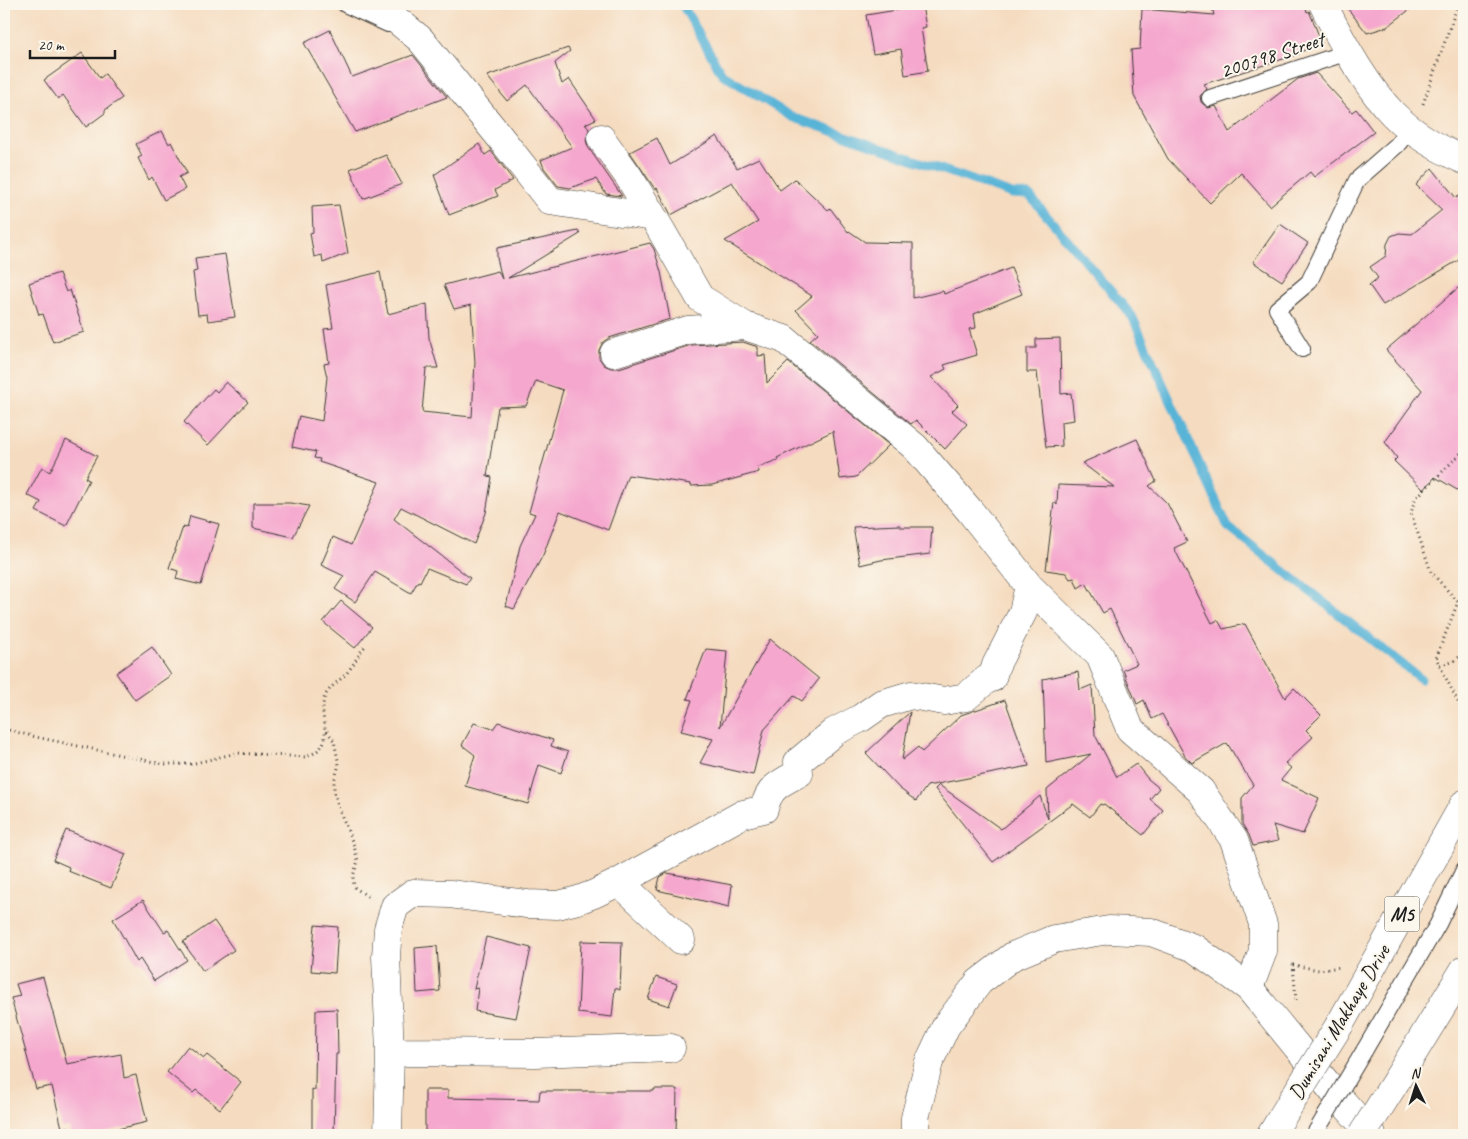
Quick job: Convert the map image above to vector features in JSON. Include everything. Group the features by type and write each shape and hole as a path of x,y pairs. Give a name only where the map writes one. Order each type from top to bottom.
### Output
{"street":[{"path":"377,4 420,39 550,201 654,218"},
{"path":"1323,4 1348,52 1378,96 1394,114 1410,129 1446,152 1464,160"},
{"path":"601,138 654,218 700,298 745,326 784,339 915,447 970,511 1028,586 1100,656 1130,729 1201,791 1234,840 1263,924 1263,951 1249,988"},
{"path":"614,353 688,330 745,326"},
{"path":"388,1135 390,1052 386,956 388,930 395,906 413,893 450,894 527,904 558,905 594,894 744,814 764,809 766,798 777,784 799,773 798,762 834,732 861,718 880,704 911,696 944,701 966,697 987,679 992,678 996,665 1022,612 1028,586"},
{"name":"Dumisani Makhaye Drive","path":"1271,1135 1340,1024 1464,804"},
{"path":"619,882 681,940"},
{"path":"915,1135 915,1118 929,1062 946,1026 979,982 1013,956 1054,939 1109,930 1151,932 1194,948 1249,988 1333,1091 1372,1135"},
{"path":"1362,1135 1464,970"},
{"path":"390,1052 536,1053 671,1048"}],"lane":[{"path":"345,4 420,39"},
{"name":"200798 Street","path":"1210,98 1348,52"},
{"path":"1302,349 1277,309 1309,282 1357,180 1397,145 1410,129"},
{"path":"1314,1135 1438,924 1464,870"},
{"path":"1438,924 1464,898"}],"path":[{"path":"1410,129 1425,101 1458,4"},
{"path":"1464,450 1415,499 1411,513 1431,572 1458,602 1436,658 1464,714"},
{"path":"4,729 36,738 163,764 192,764 237,753 306,757 317,753 323,744 326,731 324,700 328,692 346,674 365,646"},
{"path":"1440,665 1453,662 1464,653"},
{"path":"326,731 334,742 339,765 334,781 334,791 358,861 354,876 354,887 366,897 395,906"},
{"path":"1296,1001 1293,965 1319,970"}],"building":[{"path":"1211,4 1305,4 1322,44 1297,53 1299,54 1204,84 1207,89 1200,96 1201,102 1208,108 1216,106 1229,132 1298,79 1316,73 1352,112 1356,109 1374,132 1314,177 1310,172 1270,206 1241,173 1210,203 1168,159 1134,96 1131,50 1140,49 1142,9 1214,15"},
{"path":"1344,4 1417,4 1387,27 1367,33"},
{"path":"922,6 926,27 921,28 928,71 905,75 901,49 873,54 866,15"},
{"path":"330,30 352,77 413,55 447,97 355,132 304,43"},
{"path":"568,48 570,51 555,63 562,84 569,79 596,119 585,124 589,129 586,140 588,147 622,196 606,194 596,179 570,188 558,186 544,168 541,160 572,147 527,85 507,101 487,76"},
{"path":"82,53 100,78 105,74 122,98 86,127 63,95 58,99 44,80"},
{"path":"162,131 169,144 171,142 187,173 179,177 185,189 164,200 152,177 149,180 138,158 142,156 136,144"},
{"path":"717,136 737,168 759,158 780,190 795,179 828,210 830,208 848,232 865,242 913,243 913,298 943,291 944,294 1011,268 1022,294 974,314 976,328 969,329 977,355 944,365 946,369 931,377 958,405 952,411 967,424 945,449 916,420 911,424 810,340 818,333 796,310 812,296 725,241 758,222 732,182 671,215 657,188 655,189 630,152 657,138 670,165"},
{"path":"479,144 485,155 491,151 513,180 495,190 498,196 449,215 434,175"},
{"path":"386,155 402,184 363,199 350,169"},
{"path":"1432,168 1456,198 1464,192 1464,257 1383,305 1369,285 1378,278 1370,267 1386,256 1387,244 1391,236 1399,233 1412,234 1442,210 1416,185"},
{"path":"339,205 348,253 323,263 322,255 314,257 310,233 313,232 312,207"},
{"path":"1280,224 1308,243 1282,281 1253,262"},
{"path":"578,231 580,234 508,278 650,243 654,249 661,272 670,319 609,338 603,342 599,350 599,358 604,365 611,368 619,368 691,345 743,342 758,347 758,356 765,355 767,383 788,362 889,445 856,477 840,479 833,431 777,458 778,460 758,467 759,472 712,485 691,486 691,484 628,475 608,530 560,511 543,555 514,609 506,606 520,546 535,514 529,512 563,390 536,381 526,406 498,407 487,476 492,477 486,513 474,544 401,507 394,519 470,578 466,584 427,568 420,582 418,581 411,593 375,572 355,602 335,589 344,576 321,565 333,537 351,545 379,482 319,462 320,459 314,458 316,452 292,447 299,416 322,421 327,377 324,364 329,363 324,329 333,328 326,285 380,272 388,314 427,304 429,338 438,368 426,368 422,412 472,417 475,362 471,305 454,309 444,285 498,271 502,279 497,258 497,248"},
{"path":"225,254 235,317 208,321 207,314 198,315 193,272 197,271 195,258"},
{"path":"59,273 66,292 70,290 84,332 53,342 43,314 39,315 29,283"},
{"path":"1459,287 1464,321 1464,494 1435,477 1424,490 1394,461 1397,458 1385,442 1422,390 1386,350"},
{"path":"1060,338 1061,394 1071,393 1074,420 1061,422 1062,446 1046,447 1037,372 1027,372 1027,348 1036,348 1036,339"},
{"path":"226,382 248,402 208,445 184,422 214,389 217,392"},
{"path":"1137,439 1156,481 1149,486 1167,503 1187,542 1174,548 1212,623 1218,620 1223,629 1245,624 1285,698 1294,688 1321,715 1306,730 1313,737 1285,763 1291,768 1281,780 1319,798 1303,834 1273,825 1278,841 1253,846 1242,824 1242,798 1253,785 1227,743 1192,763 1185,756 1162,714 1152,719 1144,700 1137,704 1123,670 1137,664 1110,609 1103,613 1086,583 1078,588 1074,578 1070,579 1066,573 1046,570 1054,502 1057,505 1058,485 1114,487 1082,463"},
{"path":"66,440 97,456 85,478 89,480 66,526 36,511 41,502 27,495 42,467 50,472"},
{"path":"253,503 290,503 309,506 293,537 253,528"},
{"path":"190,516 219,524 201,585 176,579 178,571 169,568 183,527 187,528"},
{"path":"900,525 900,527 932,527 930,554 881,560 860,565 853,527"},
{"path":"341,601 372,627 355,648 323,622"},
{"path":"770,639 819,679 802,701 794,696 764,730 753,775 700,763 713,739 681,731 692,700 687,699 706,649 727,651 720,727"},
{"path":"152,647 171,675 135,700 116,673"},
{"path":"1078,672 1080,690 1092,685 1095,735 1117,777 1136,764 1148,779 1159,788 1150,799 1163,810 1143,835 1104,804 1100,804 1090,817 1073,804 993,862 935,789 939,785 1001,829 1040,796 1048,819 1047,790 1091,754 1046,763 1043,679"},
{"path":"1005,700 1029,766 927,786 916,801 899,788 866,753 910,712 902,760 918,747 922,752 961,715"},
{"path":"498,722 553,740 551,746 568,752 561,773 539,765 528,804 465,786 475,755 462,745 474,723 493,729"},
{"path":"66,830 126,854 111,888 68,871 69,867 53,860"},
{"path":"667,873 732,885 729,907 657,890 660,877"},
{"path":"143,900 164,932 168,930 187,960 154,981 140,959 137,962 113,919"},
{"path":"214,921 234,950 203,971 183,942"},
{"path":"315,925 338,927 335,973 311,971"},
{"path":"486,937 531,948 516,1018 475,1011 478,988 474,989"},
{"path":"581,941 622,942 620,990 615,988 612,1017 578,1013"},
{"path":"437,946 440,991 417,993 415,948"},
{"path":"43,977 67,1064 121,1054 124,1078 136,1075 147,1122 93,1135 71,1135 69,1127 62,1128 52,1086 36,1089 11,998 20,996 16,984"},
{"path":"656,977 677,984 669,1006 648,999"},
{"path":"337,1009 338,1054 336,1054 334,1135 312,1135 312,1089 315,1090 316,1010"},
{"path":"188,1046 204,1058 207,1055 241,1082 220,1109 196,1090 193,1093 167,1072"},
{"path":"654,1089 677,1089 676,1134 425,1135 425,1090 448,1090 448,1098 539,1100 540,1091 654,1091"}],"waterway":[{"path":"682,4 722,74 792,117 1012,194 1029,195 1132,316 1228,527 1421,679"}]}
